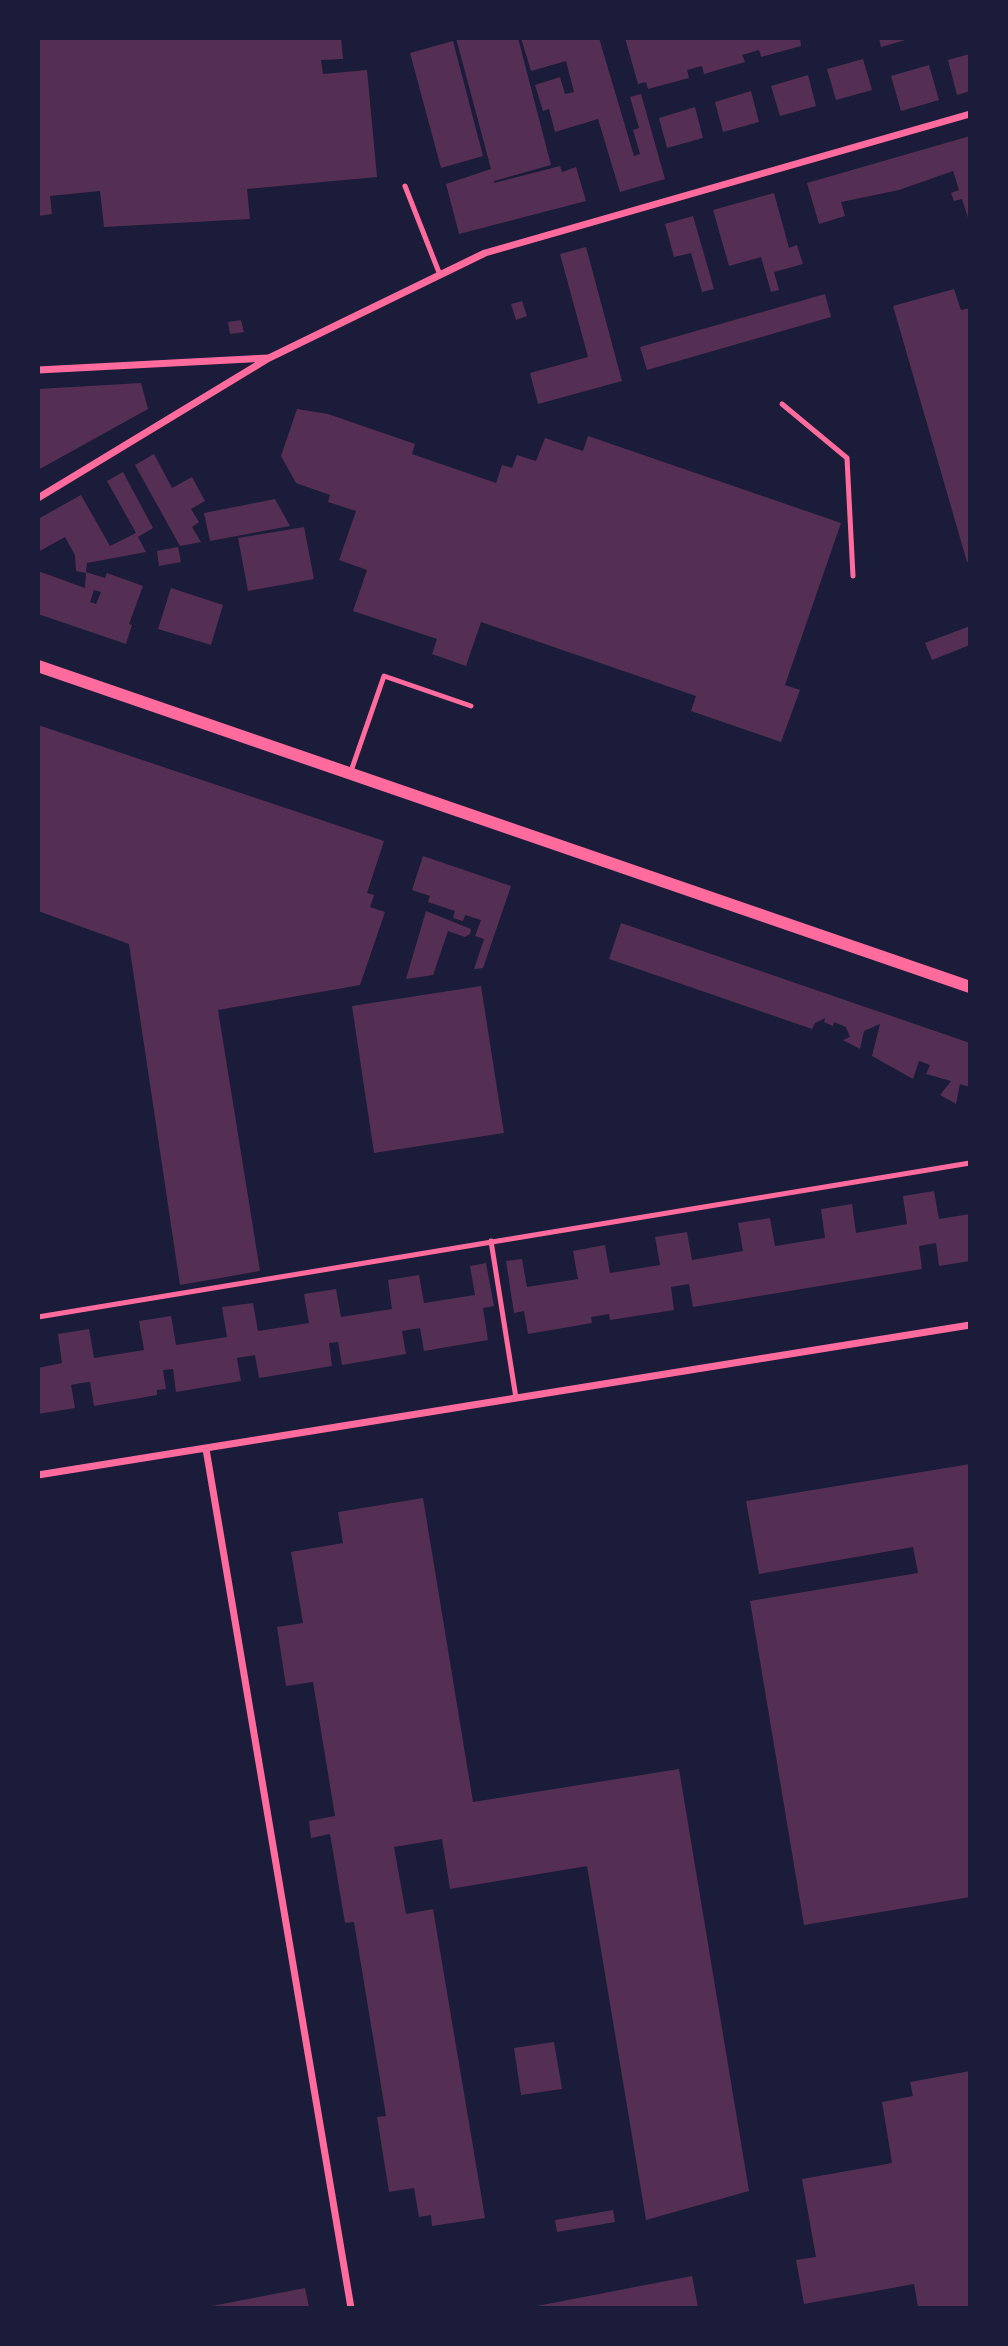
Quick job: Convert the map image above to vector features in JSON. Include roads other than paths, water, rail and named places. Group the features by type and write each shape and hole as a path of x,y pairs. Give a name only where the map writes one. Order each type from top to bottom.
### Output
{"street":[{"path":"38,498 269,358 485,253 970,114"},
{"path":"38,370 269,358"},
{"path":"38,666 970,987"},
{"path":"38,1475 970,1325"},
{"path":"206,1449 351,2308"}],"lane":[{"path":"405,186 440,275"},
{"path":"782,404 847,458 853,576"},
{"path":"350,774 384,676 471,706"},
{"path":"38,1317 970,1163"},
{"path":"491,1241 516,1398"}]}
